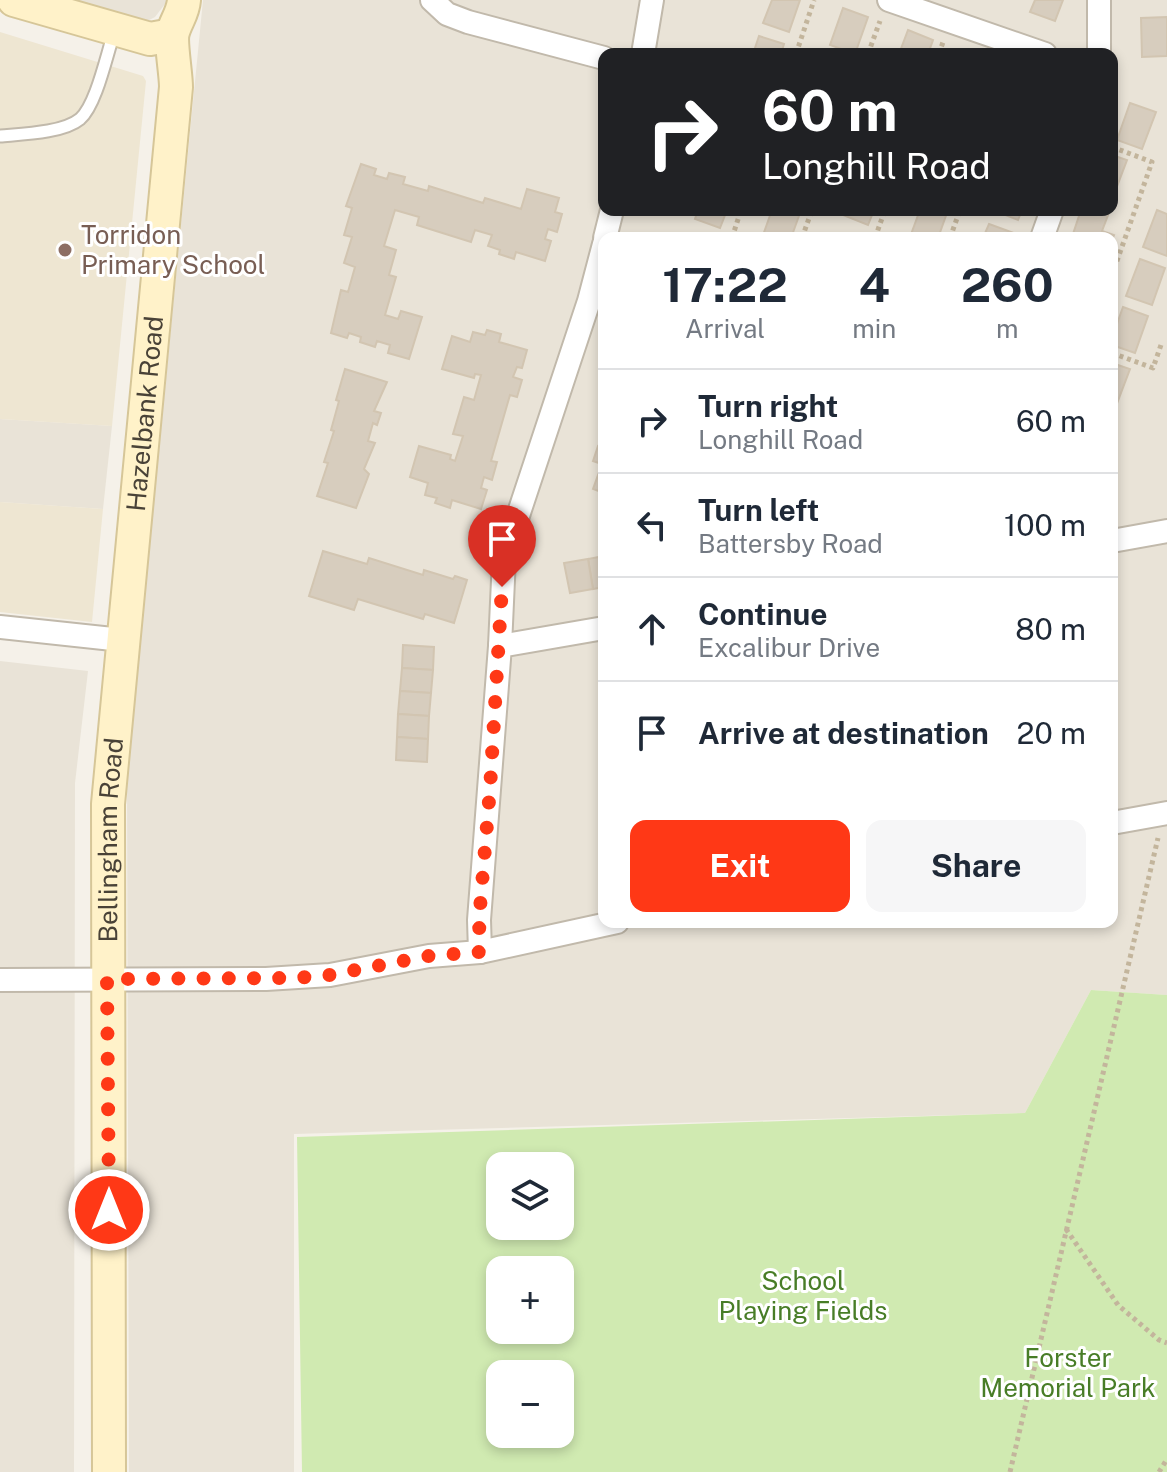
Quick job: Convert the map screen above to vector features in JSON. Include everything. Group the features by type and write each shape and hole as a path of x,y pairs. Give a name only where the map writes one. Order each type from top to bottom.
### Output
{"street":[{"path":"14,0 150,39 172,35"},
{"name":"Hazelbank Road","path":"122,640 176,87 172,35 183,11 184,0"},
{"path":"432,0 447,14 468,22 598,56"},
{"path":"644,48 652,0"},
{"path":"1099,0 1099,48"},
{"path":"886,7 1025,48"},
{"path":"480,952 479,920 504,558 598,267"},
{"path":"1118,540 1167,531"},
{"path":"0,627 122,640"},
{"path":"500,646 598,629"},
{"name":"Bellingham Road","path":"109,1472 108,804 122,640"},
{"path":"1118,822 1165,814"},
{"path":"0,980 296,978 330,975 429,956 480,952 598,926"}],"lane":[{"path":"0,136 48,132 80,119 95,93 115,30"}],"path":[{"path":"798,48 814,0"},
{"path":"870,48 886,7"},
{"path":"1118,149 1152,162 1118,258"},
{"path":"1118,355 1153,368 1162,342"},
{"path":"1010,1472 1165,814"},
{"path":"1065,1229 1118,1305 1159,1340 1167,1343"},
{"path":"1159,1472 1167,1459"}],"shaded area":[{"path":"64,0 168,0 155,17 145,22"},
{"path":"203,0 1167,0 1167,995 1091,990 1025,1113 294,1134 294,1472 129,1472 127,776"},
{"name":"Torridon Primary School","path":"0,32 143,76 146,81 112,426 0,419"},
{"path":"0,419 112,426 103,509 0,502"},
{"path":"0,502 103,509 92,622 0,612"},
{"path":"0,661 88,671 75,783 74,1472 0,1472"}],"green space":[{"name":"School Playing Fields","path":"1091,990 1167,995 1167,1472 302,1472 297,1137 1025,1113"}],"building":[{"path":"772,0 800,0 789,32 763,23"},
{"path":"1035,0 1063,0 1055,21 1030,12"},
{"path":"843,8 868,17 857,48 830,45"},
{"path":"1167,17 1167,56 1142,57 1141,18"},
{"path":"908,30 933,40 930,48 901,48"},
{"path":"759,36 784,44 783,48 755,48"},
{"path":"1130,103 1156,112 1142,149 1118,140"},
{"path":"1118,157 1127,160 1118,184"},
{"path":"361,164 376,169 374,175 387,179 389,173 405,177 403,184 428,191 429,186 483,203 485,198 521,209 527,189 559,198 555,212 562,214 557,232 548,229 545,239 551,241 545,261 516,252 514,259 499,254 500,250 488,246 492,235 475,230 471,242 417,225 419,217 395,210 384,246 396,250 389,275 396,277 385,315 398,319 401,311 422,317 409,359 388,353 390,345 377,341 375,347 360,342 361,337 349,333 347,338 331,333 341,290 348,292 355,267 344,263 352,237 344,235 352,208 346,206"},
{"path":"1157,210 1167,214 1167,256 1143,247"},
{"path":"696,216 725,216 720,228 695,219"},
{"path":"770,216 799,216 793,232 764,232"},
{"path":"846,216 872,216 868,225"},
{"path":"918,216 946,216 940,232 912,232"},
{"path":"1079,216 1108,216 1102,231 1105,232 1074,232"},
{"path":"989,224 1011,232 986,232"},
{"path":"1140,259 1165,268 1152,305 1126,296"},
{"path":"1123,307 1148,316 1135,353 1118,347 1118,321"},
{"path":"487,330 501,334 499,342 527,350 522,368 517,367 513,377 522,380 517,397 510,395 491,461 497,462 492,480 484,477 481,488 487,490 481,509 452,500 450,508 435,503 437,498 425,495 428,483 410,477 419,446 451,455 450,459 455,461 463,436 453,434 464,397 474,400 481,375 475,374 474,378 442,369 452,336 470,342 473,332 485,335"},
{"path":"1118,365 1130,369 1118,401"},
{"path":"345,369 387,382 374,411 381,413 377,425 373,423 368,441 375,443 364,469 369,474 356,508 317,496 328,463 324,462 334,431 331,430 339,401 336,400"},
{"path":"598,446 598,463 593,461"},
{"path":"323,551 367,564 369,558 423,575 424,570 467,580 454,623 425,614 423,619 358,599 354,610 309,596"},
{"path":"598,557 598,588 593,589 588,559"},
{"path":"588,559 593,589 570,593 564,563"},
{"path":"403,645 434,647 433,670 402,668"},
{"path":"402,668 433,670 431,693 400,691"},
{"path":"400,691 431,693 429,716 398,714"},
{"path":"398,714 429,716 428,739 397,737"},
{"path":"397,737 428,739 427,762 396,760"}],"place":[{"name":"Torridon Primary School","path":"65,250"}],"route":[{"path":"109,1210 107,979 296,978 330,975 429,956 480,952 479,920 502,587"}],"park label":[{"name":"Forster Memorial Park","path":"1068,1373"}]}
